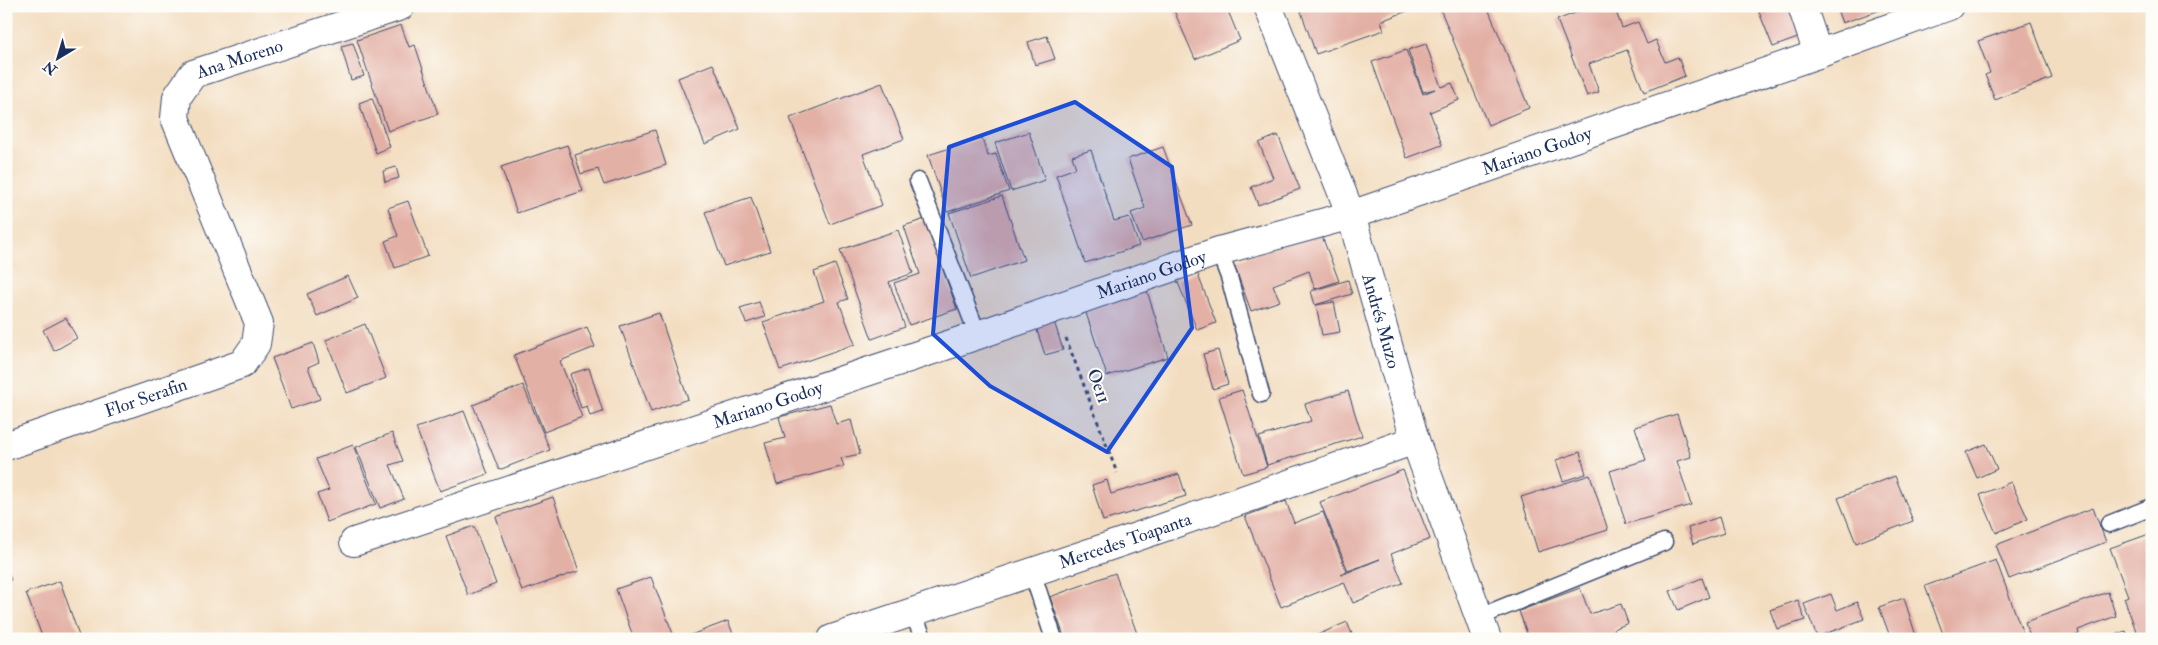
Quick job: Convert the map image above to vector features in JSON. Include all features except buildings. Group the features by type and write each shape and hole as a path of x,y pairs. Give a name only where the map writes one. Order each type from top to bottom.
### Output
{"street":[{"name":"Ana Moreno","path":"259,323 175,118 177,97 193,74 401,6"},
{"name":"Andrés Muzo","path":"1268,6 1351,216 1415,440 1483,628"},
{"path":"1802,6 1818,54"},
{"name":"Mariano Godoy","path":"354,542 978,335 1219,252 1351,216 1818,54 1949,6"},
{"name":"Flor Serafin","path":"6,446 242,364 256,344 259,323"},
{"name":"Mercedes Toapanta","path":"832,639 1415,440"}],"lane":[{"path":"918,181 978,335"},
{"path":"1219,252 1229,277 1261,394"},
{"path":"2109,524 2152,507"},
{"path":"1483,628 1664,542"},
{"path":"1032,572 1054,639"},
{"path":"912,612 924,639"}],"path":[{"name":"Oe11","path":"1055,308 1117,473"}],"highlighted area":[{"path":"1075,102 1172,167 1192,328 1107,452 990,386 933,334 949,147"}]}
